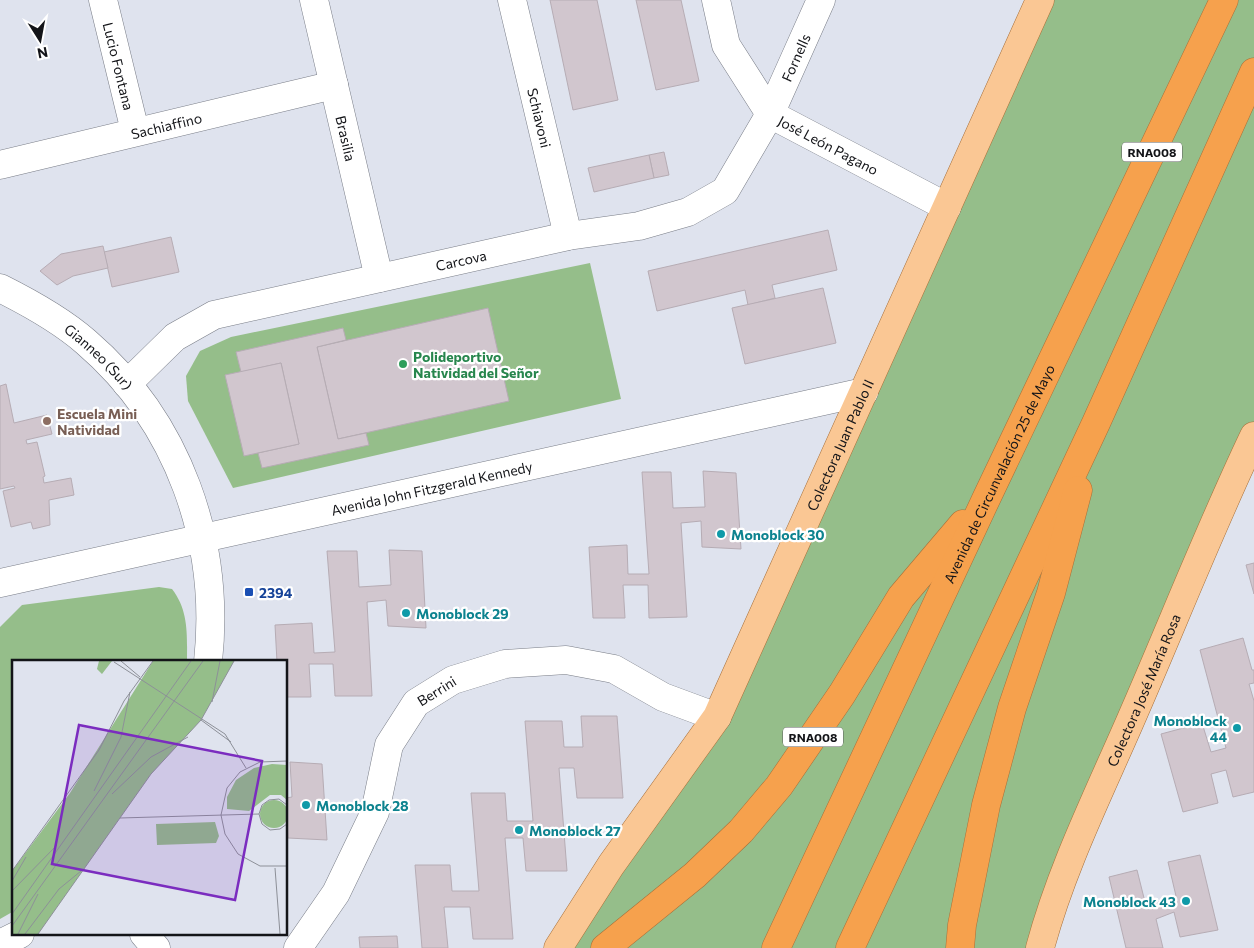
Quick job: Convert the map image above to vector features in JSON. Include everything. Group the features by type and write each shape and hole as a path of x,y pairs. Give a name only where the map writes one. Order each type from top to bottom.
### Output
{"highway":[{"name":"Avenida de Circunvalación 25 de Mayo","path":"776,948 987,497 1224,0"},
{"path":"850,948 1096,423 1254,72"},
{"path":"1214,162 1254,116"},
{"path":"960,948 962,925 989,796 1012,708 1051,593 1096,423"},
{"name":"RNA008","path":"605,948 695,875 754,816 779,786 842,694 901,597 987,497"}],"main road":[{"name":"Colectora Juan Pablo II","path":"558,948 611,865 717,717 1040,2"},
{"name":"Colectora José María Rosa","path":"1040,948 1050,914 1092,809 1228,490 1254,436"}],"street":[{"name":"Lucio Fontana","path":"103,0 135,131"},
{"name":"Brasilia","path":"314,0 379,278"},
{"name":"Schiavoni","path":"512,0 568,236"},
{"name":"José León Pagano","path":"716,0 726,45 770,114 947,207"},
{"name":"Fornells","path":"770,114 821,0"},
{"name":"Sachiaffino","path":"0,164 334,85"},
{"name":"Carcova","path":"127,384 174,337 214,315 568,236 639,226 688,212 725,191 770,114"},
{"name":"Gianneo (Sur)","path":"0,288 39,307 86,342 127,384 153,418 175,456 191,496 203,538 210,584 212,631 208,660"},
{"name":"Avenida John Fitzgerald Kennedy","path":"0,583 864,392"},
{"name":"Berrini","path":"298,948 336,893 375,812 389,745 416,703 453,680 505,664 566,660 614,668 663,697 717,717"},
{"path":"0,944 16,936"},
{"path":"146,936 156,948"}],"green space":[{"path":"1040,0 1254,0 1254,436 1040,948 558,948 717,717"},
{"name":"Polideportivo Natividad del Señor","path":"590,263 621,399 233,488 188,401 186,376 200,351 231,337"},
{"path":"159,587 172,589 182,606 186,624 187,660 12,660 12,912 0,919 0,627 22,605"}],"building":[{"path":"550,0 597,0 618,100 573,110"},
{"path":"636,0 681,0 699,81 656,90"},
{"path":"664,152 669,175 654,178 649,155"},
{"path":"649,155 654,178 594,192 588,168"},
{"path":"828,230 837,270 772,285 775,298 748,305 745,290 657,311 648,271"},
{"path":"171,237 179,272 112,287 104,252"},
{"path":"103,246 108,268 73,276 57,285 40,271 61,254"},
{"path":"823,288 836,343 745,364 732,308"},
{"path":"488,308 509,401 338,439 317,347"},
{"path":"343,328 346,340 317,347 338,439 366,433 369,445 262,468 258,453 299,444 281,363 241,372 236,352"},
{"path":"281,363 299,444 244,456 225,375"},
{"path":"6,384 14,423 47,415 52,434 26,440 27,444 37,442 45,476 43,477 44,483 71,478 74,495 49,500 50,525 33,529 31,522 11,527 3,491 15,488 14,486 0,489 0,386"},
{"name":"Monoblock 30","path":"703,471 736,473 741,549 702,547 701,521 681,523 687,617 649,618 648,585 623,585 625,618 593,618 589,547 627,545 628,574 649,574 642,472 671,472 673,508 705,507"},
{"name":"Monoblock 29","path":"389,550 422,551 426,628 388,626 386,600 367,602 372,696 335,696 333,664 309,664 311,697 288,697 288,660 277,660 275,625 312,623 314,653 335,652 327,551 357,551 359,587 391,585"},
{"path":"1254,563 1254,594 1246,565"},
{"name":"Monoblock 44","path":"1243,638 1252,670 1254,670 1254,683 1249,684 1254,701 1254,792 1233,797 1226,770 1211,774 1218,803 1183,812 1161,734 1202,723 1211,752 1226,748 1200,650"},
{"name":"Monoblock 27","path":"581,716 617,716 623,798 577,798 574,768 559,768 567,871 526,871 523,838 505,838 513,939 473,939 470,907 444,907 448,948 422,948 415,865 450,865 452,891 479,891 471,793 505,793 507,821 533,821 525,721 562,721 564,747 583,747"},
{"name":"Monoblock 28","path":"290,762 322,764 327,840 288,838 288,798 292,797"},
{"name":"Monoblock 43","path":"1200,855 1218,930 1180,937 1174,912 1156,919 1163,948 1126,948 1109,877 1137,870 1146,906 1176,896 1168,862"},
{"path":"397,936 398,948 360,948 359,937"}],"place":[{"name":"Polideportivo Natividad del Señor","path":"403,364"},
{"name":"Escuela Mini Natividad","path":"47,421"},
{"name":"Monoblock 30","path":"721,534"},
{"name":"2394","path":"249,592"},
{"name":"Monoblock 29","path":"406,613"},
{"name":"Monoblock 44","path":"1237,728"},
{"name":"Monoblock 28","path":"306,805"},
{"name":"Monoblock 27","path":"519,830"},
{"name":"Monoblock 43","path":"1186,901"}]}
